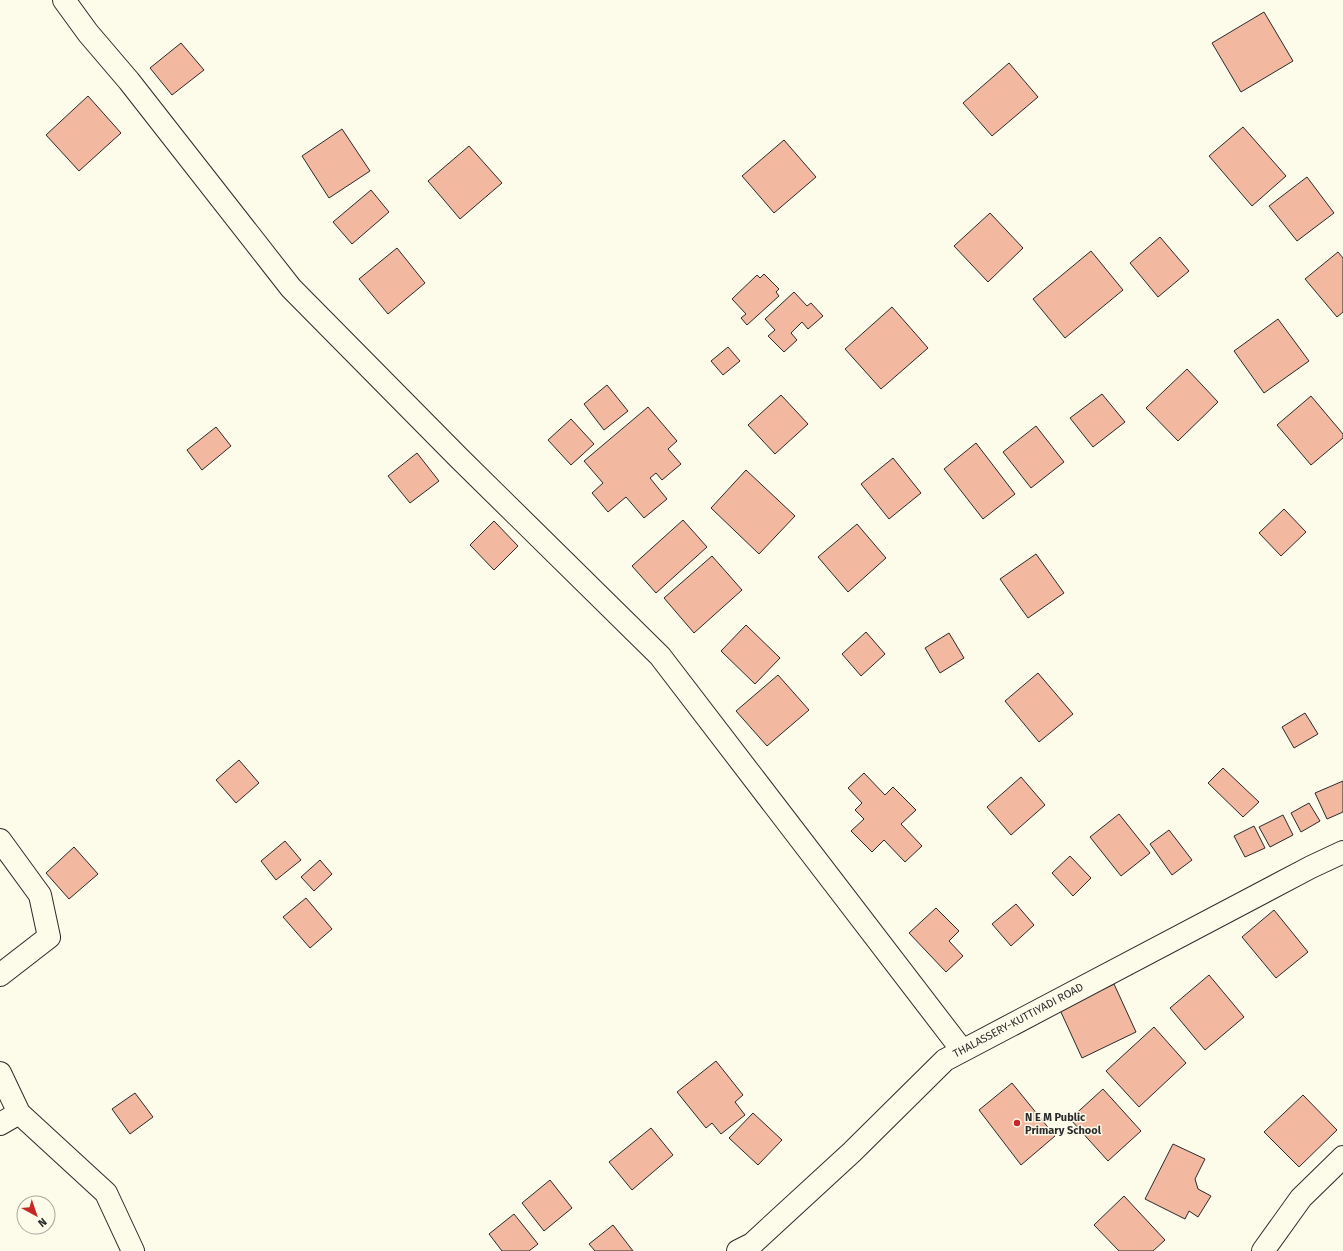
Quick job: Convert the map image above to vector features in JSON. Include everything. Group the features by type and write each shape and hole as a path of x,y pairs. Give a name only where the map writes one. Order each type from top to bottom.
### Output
{"street":[{"path":"64,0 88,33 129,81 291,288 464,463 660,656 962,1050"},
{"path":"0,840 40,895 49,937 0,975"},
{"name":"THALASSERY-KUTTIYADI ROAD","path":"738,1251 752,1244 852,1152 945,1060 1311,866 1343,852"},
{"path":"0,1073 19,1113 106,1193 133,1251"},
{"path":"0,1124 19,1113"},
{"path":"1262,1251 1301,1198 1343,1157"}],"building":[{"path":"1264,12 1293,61 1241,92 1212,43"},
{"path":"181,43 204,70 172,95 150,68"},
{"path":"1009,63 1038,97 992,136 963,103"},
{"path":"88,96 121,133 79,171 46,135"},
{"path":"1243,127 1286,176 1252,206 1209,156"},
{"path":"342,129 370,171 329,198 302,156"},
{"path":"784,140 816,177 774,213 742,176"},
{"path":"469,146 502,183 460,219 428,181"},
{"path":"1307,177 1334,213 1297,241 1269,206"},
{"path":"371,190 389,212 352,244 333,222"},
{"path":"990,213 1023,248 988,282 954,246"},
{"path":"1160,237 1189,271 1158,297 1130,263"},
{"path":"397,248 425,283 388,314 359,279"},
{"path":"1091,251 1123,290 1065,338 1033,299"},
{"path":"1338,252 1343,258 1343,312 1337,317 1305,279"},
{"path":"764,274 779,289 776,292 779,296 747,325 741,318 746,314 732,299 757,275 760,278"},
{"path":"794,292 807,306 811,303 823,316 808,329 802,322 791,333 797,340 784,352 768,336 775,330 765,319"},
{"path":"892,307 928,348 881,389 845,349"},
{"path":"1278,319 1309,361 1264,393 1234,351"},
{"path":"728,347 740,361 723,375 711,361"},
{"path":"1187,369 1218,402 1178,441 1146,408"},
{"path":"607,385 628,411 604,430 584,404"},
{"path":"1102,394 1125,422 1093,447 1070,418"},
{"path":"781,395 808,424 775,454 748,425"},
{"path":"1311,396 1343,434 1343,438 1311,465 1277,425"},
{"path":"648,407 677,441 668,449 681,464 662,480 656,473 650,478 667,499 644,518 626,497 608,512 592,493 603,483 584,461"},
{"path":"571,419 594,444 571,465 548,440"},
{"path":"1036,426 1064,462 1031,488 1003,452"},
{"path":"216,427 231,446 202,470 187,450"},
{"path":"976,443 1015,494 983,519 944,469"},
{"path":"417,453 439,481 410,503 388,476"},
{"path":"893,458 921,493 889,519 861,484"},
{"path":"746,470 795,516 759,554 711,508"},
{"path":"1284,509 1306,532 1281,556 1259,533"},
{"path":"683,520 707,547 656,593 632,566"},
{"path":"494,521 518,546 494,570 470,545"},
{"path":"857,524 886,558 848,592 818,557"},
{"path":"1036,554 1064,593 1028,618 1000,579"},
{"path":"712,556 742,590 694,633 664,598"},
{"path":"746,625 780,658 755,684 721,651"},
{"path":"866,632 885,654 861,676 842,654"},
{"path":"949,633 964,658 940,673 925,648"},
{"path":"1038,673 1073,714 1039,742 1005,701"},
{"path":"778,675 809,710 767,746 736,711"},
{"path":"1305,713 1318,734 1294,748 1282,727"},
{"path":"239,760 259,783 236,803 216,780"},
{"path":"1223,768 1259,802 1243,817 1208,783"},
{"path":"864,773 885,795 893,787 916,810 901,824 922,846 905,862 884,840 872,852 851,831 864,819 855,810 862,803 848,788"},
{"path":"1021,777 1045,805 1011,835 987,807"},
{"path":"1343,781 1343,812 1327,819 1315,793"},
{"path":"1309,803 1320,821 1301,832 1291,813"},
{"path":"1119,814 1150,853 1121,876 1090,837"},
{"path":"1283,815 1293,835 1270,847 1259,827"},
{"path":"1254,826 1265,848 1245,857 1234,836"},
{"path":"1169,830 1192,860 1172,875 1150,844"},
{"path":"285,841 301,860 276,880 261,861"},
{"path":"74,847 98,874 69,899 46,873"},
{"path":"1070,856 1091,878 1073,896 1052,873"},
{"path":"320,860 332,874 314,891 301,877"},
{"path":"306,898 332,929 310,948 283,917"},
{"path":"1016,904 1034,925 1011,946 992,924"},
{"path":"936,908 959,931 949,941 963,956 946,972 909,933"},
{"path":"1274,910 1308,952 1276,978 1242,937"},
{"path":"1209,975 1244,1017 1205,1050 1170,1008"},
{"path":"1114,984 1136,1032 1082,1058 1060,1010"},
{"path":"1154,1027 1186,1063 1139,1107 1106,1071"},
{"path":"716,1061 743,1095 735,1102 745,1115 721,1134 712,1123 706,1128 677,1092"},
{"name":"N E M Public Primary School","path":"1012,1083 1055,1136 1021,1165 979,1110"},
{"path":"1103,1089 1141,1131 1108,1161 1070,1119"},
{"path":"135,1093 153,1117 130,1134 112,1109"},
{"path":"1303,1095 1337,1130 1299,1167 1264,1132"},
{"path":"753,1113 782,1140 758,1165 729,1138"},
{"path":"651,1128 673,1155 632,1190 609,1162"},
{"path":"1173,1144 1205,1159 1195,1179 1198,1189 1211,1196 1198,1217 1189,1211 1185,1219 1145,1199"},
{"path":"550,1180 572,1208 544,1231 522,1203"},
{"path":"1124,1196 1165,1240 1153,1251 1119,1251 1094,1225"},
{"path":"514,1214 538,1244 529,1251 502,1251 489,1234"},
{"path":"613,1225 633,1251 595,1251 589,1244"}],"place":[{"name":"N E M Public Primary School","path":"1017,1123"}]}
